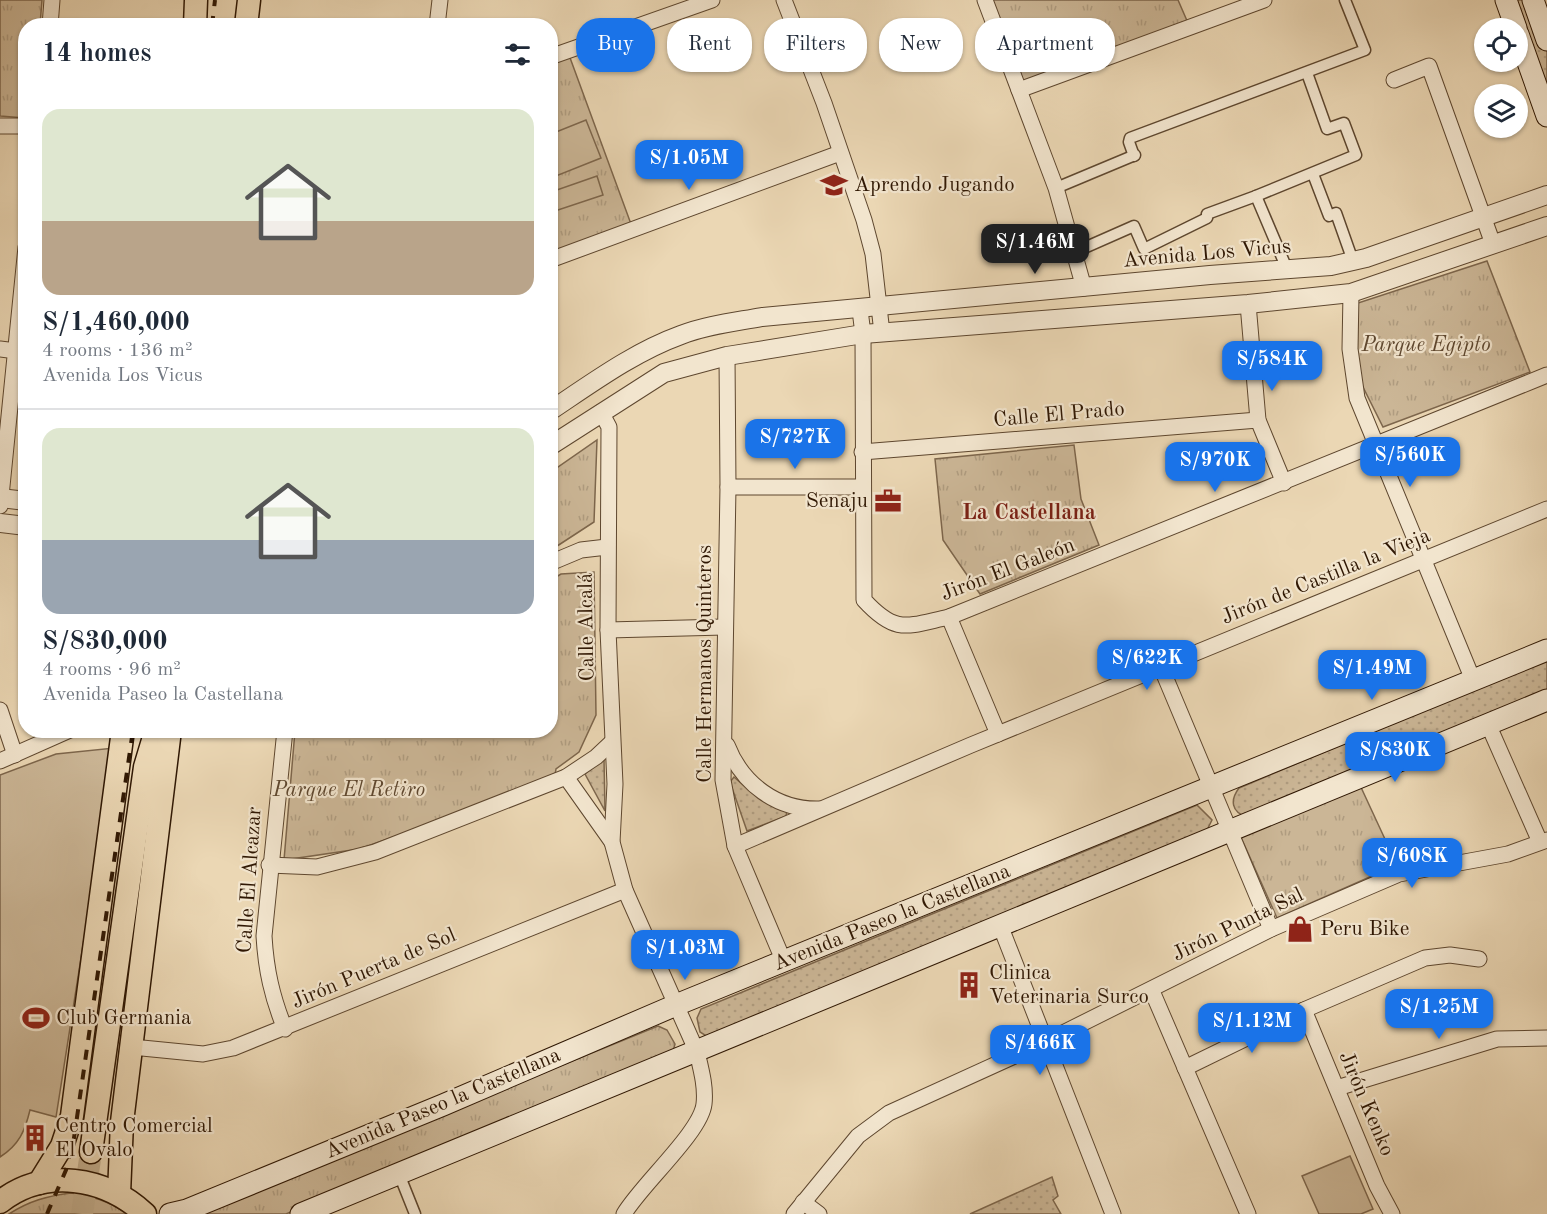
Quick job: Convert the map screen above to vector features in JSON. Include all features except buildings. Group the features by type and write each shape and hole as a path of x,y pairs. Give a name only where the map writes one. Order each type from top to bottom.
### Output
{"main road":[{"path":"195,18 196,0"},
{"path":"247,18 249,0"},
{"path":"1506,0 1512,18"},
{"path":"1533,0 1547,40"},
{"path":"1528,62 1547,116"},
{"name":"Avenida Paseo la Castellana","path":"170,1214 187,1210 443,1105 676,1005 1212,789 1547,650"},
{"path":"302,1214 697,1053 1000,925 1547,700"},
{"path":"39,1183 62,1146 72,1116 119,738"},
{"path":"159,738 145,767 97,1152 153,769 161,738"},
{"path":"119,1194 122,1122 132,1047 161,738"},
{"path":"1,1201 39,1183 66,1180 93,1183 119,1194 145,1214"}],"street":[{"path":"51,18 52,0"},
{"path":"438,18 440,0"},
{"path":"558,54 712,0"},
{"path":"784,0 824,103 864,220 873,254 882,333"},
{"path":"985,0 1056,188 1084,288"},
{"path":"1019,90 1264,0"},
{"path":"1056,188 1134,155 1130,138 1365,50 1345,0"},
{"path":"1394,80 1429,66 1493,244"},
{"path":"1075,252 1134,226 1144,249 1207,216 1356,155 1344,123 1328,129 1307,73"},
{"path":"0,126 18,126"},
{"path":"558,257 840,153"},
{"path":"1313,174 1329,216 1336,213 1353,261"},
{"name":"Avenida Los Vicus","path":"558,406 621,364 682,334 762,317 860,310 1353,261 1547,195"},
{"path":"1256,196 1287,269"},
{"path":"558,441 664,373 727,356 863,334 1248,304 1352,293 1547,226"},
{"path":"1352,293 1352,371 1357,398 1473,680"},
{"path":"1248,304 1258,420 1284,483"},
{"path":"728,487 863,487 863,334 860,310"},
{"path":"18,330 0,501 18,501"},
{"path":"0,349 16,351"},
{"name":"Calle Hermanos Quinteros","path":"727,356 728,487 723,780 735,846 784,962"},
{"name":"Jirón El Galeón","path":"863,487 864,600 881,619 904,627 949,617 1547,375"},
{"name":"Calle Alcalá","path":"601,412 609,427 608,630 615,784 612,842 625,890 697,1053 703,1081 704,1105 697,1122 649,1179 624,1214"},
{"name":"Calle El Prado","path":"862,452 1258,420"},
{"name":"Jirón de Castilla la Vieja","path":"735,846 998,734 1547,509"},
{"path":"0,523 18,525"},
{"path":"558,560 581,550 607,547"},
{"path":"949,617 998,734"},
{"path":"608,630 724,627"},
{"path":"1161,667 1271,929"},
{"path":"0,710 15,754"},
{"path":"1488,724 1544,841"},
{"path":"0,761 52,738"},
{"name":"Calle El Alcazar","path":"284,738 269,866 264,936 266,970 271,996 285,1029"},
{"name":"Jirón de Castilla la Vieja","path":"725,740 741,772 766,795 789,805 823,809"},
{"path":"269,866 317,867 375,852 566,777 596,757 612,742"},
{"name":"Calle Alcalá","path":"566,777 612,842"},
{"name":"Jirón Punta Sal","path":"799,1208 858,1136 889,1113 1152,991 1271,929 1399,874 1508,854 1544,841"},
{"name":"Jirón Puerta de Sol","path":"132,1047 203,1054 233,1048 285,1029 625,890"},
{"path":"1000,925 1113,1214"},
{"path":"1185,1068 1304,1010 1425,958 1450,955 1479,959"},
{"path":"1152,991 1248,1214"},
{"name":"Jirón Kenko","path":"1304,1010 1377,1186 1392,1214"},
{"path":"1337,1088 1497,1039 1547,1038"},
{"path":"399,1174 415,1214"},
{"path":"799,1208 819,1214"}],"green space":[{"path":"0,0 42,0 41,18 18,18 18,117 0,116"},
{"path":"991,0 1178,0 1188,23 1115,50 1115,18 998,18"},
{"path":"1510,0 1529,0 1547,51 1547,101 1528,49 1528,18 1517,18"},
{"path":"569,55 631,224 558,250 558,59"},
{"path":"1018,72 1058,72 1023,85"},
{"path":"586,120 601,158 558,175 558,131"},
{"path":"597,176 603,195 558,210 558,190"},
{"name":"Parque Egipto","path":"1487,261 1530,372 1383,427 1357,375 1358,303"},
{"path":"597,440 594,522 558,545 558,467"},
{"path":"1074,445 1081,499 1099,545 980,594 943,540 935,459"},
{"name":"Parque El Retiro","path":"594,572 596,715 579,752 556,769 554,781 359,849 284,860 294,738 558,738 558,576"},
{"path":"1547,658 1547,694 1247,817 1235,809 1233,801 1239,788"},
{"name":"Club Germania","path":"114,748 56,1117 30,1110 20,1137 12,1148 0,1157 0,775 56,754"},
{"path":"604,759 605,811 585,774"},
{"path":"734,777 751,792 787,811 786,816 747,831 730,782"},
{"path":"1359,783 1397,865 1277,918 1240,835"},
{"path":"1197,805 1212,820 1205,834 711,1039 700,1032 697,1018 701,1009"},
{"path":"658,1026 667,1030 675,1044 672,1055 286,1214 198,1214"},
{"path":"1350,1156 1373,1209 1361,1214 1319,1214 1302,1176"},
{"path":"1052,1177 1058,1196 1053,1200 1061,1214 970,1214"},
{"path":"71,1193 100,1200 127,1214 9,1214 38,1200"}],"tunnel":[{"path":"82,1214 91,1152"}],"railway":[{"path":"213,18 215,0"},
{"path":"47,1214 66,1170 74,1138 132,738"}],"place":[{"name":"Aprendo Jugando","path":"834,185"},
{"name":"Senaju","path":"888,501"},
{"name":"Peru Bike","path":"1300,929"},
{"name":"Clinica Veterinaria Surco","path":"969,985"},
{"name":"Club Germania","path":"36,1018"},
{"name":"Centro Comercial El Ovalo","path":"35,1138"}],"district":[{"name":"La Castellana","path":"1029,513"}]}
